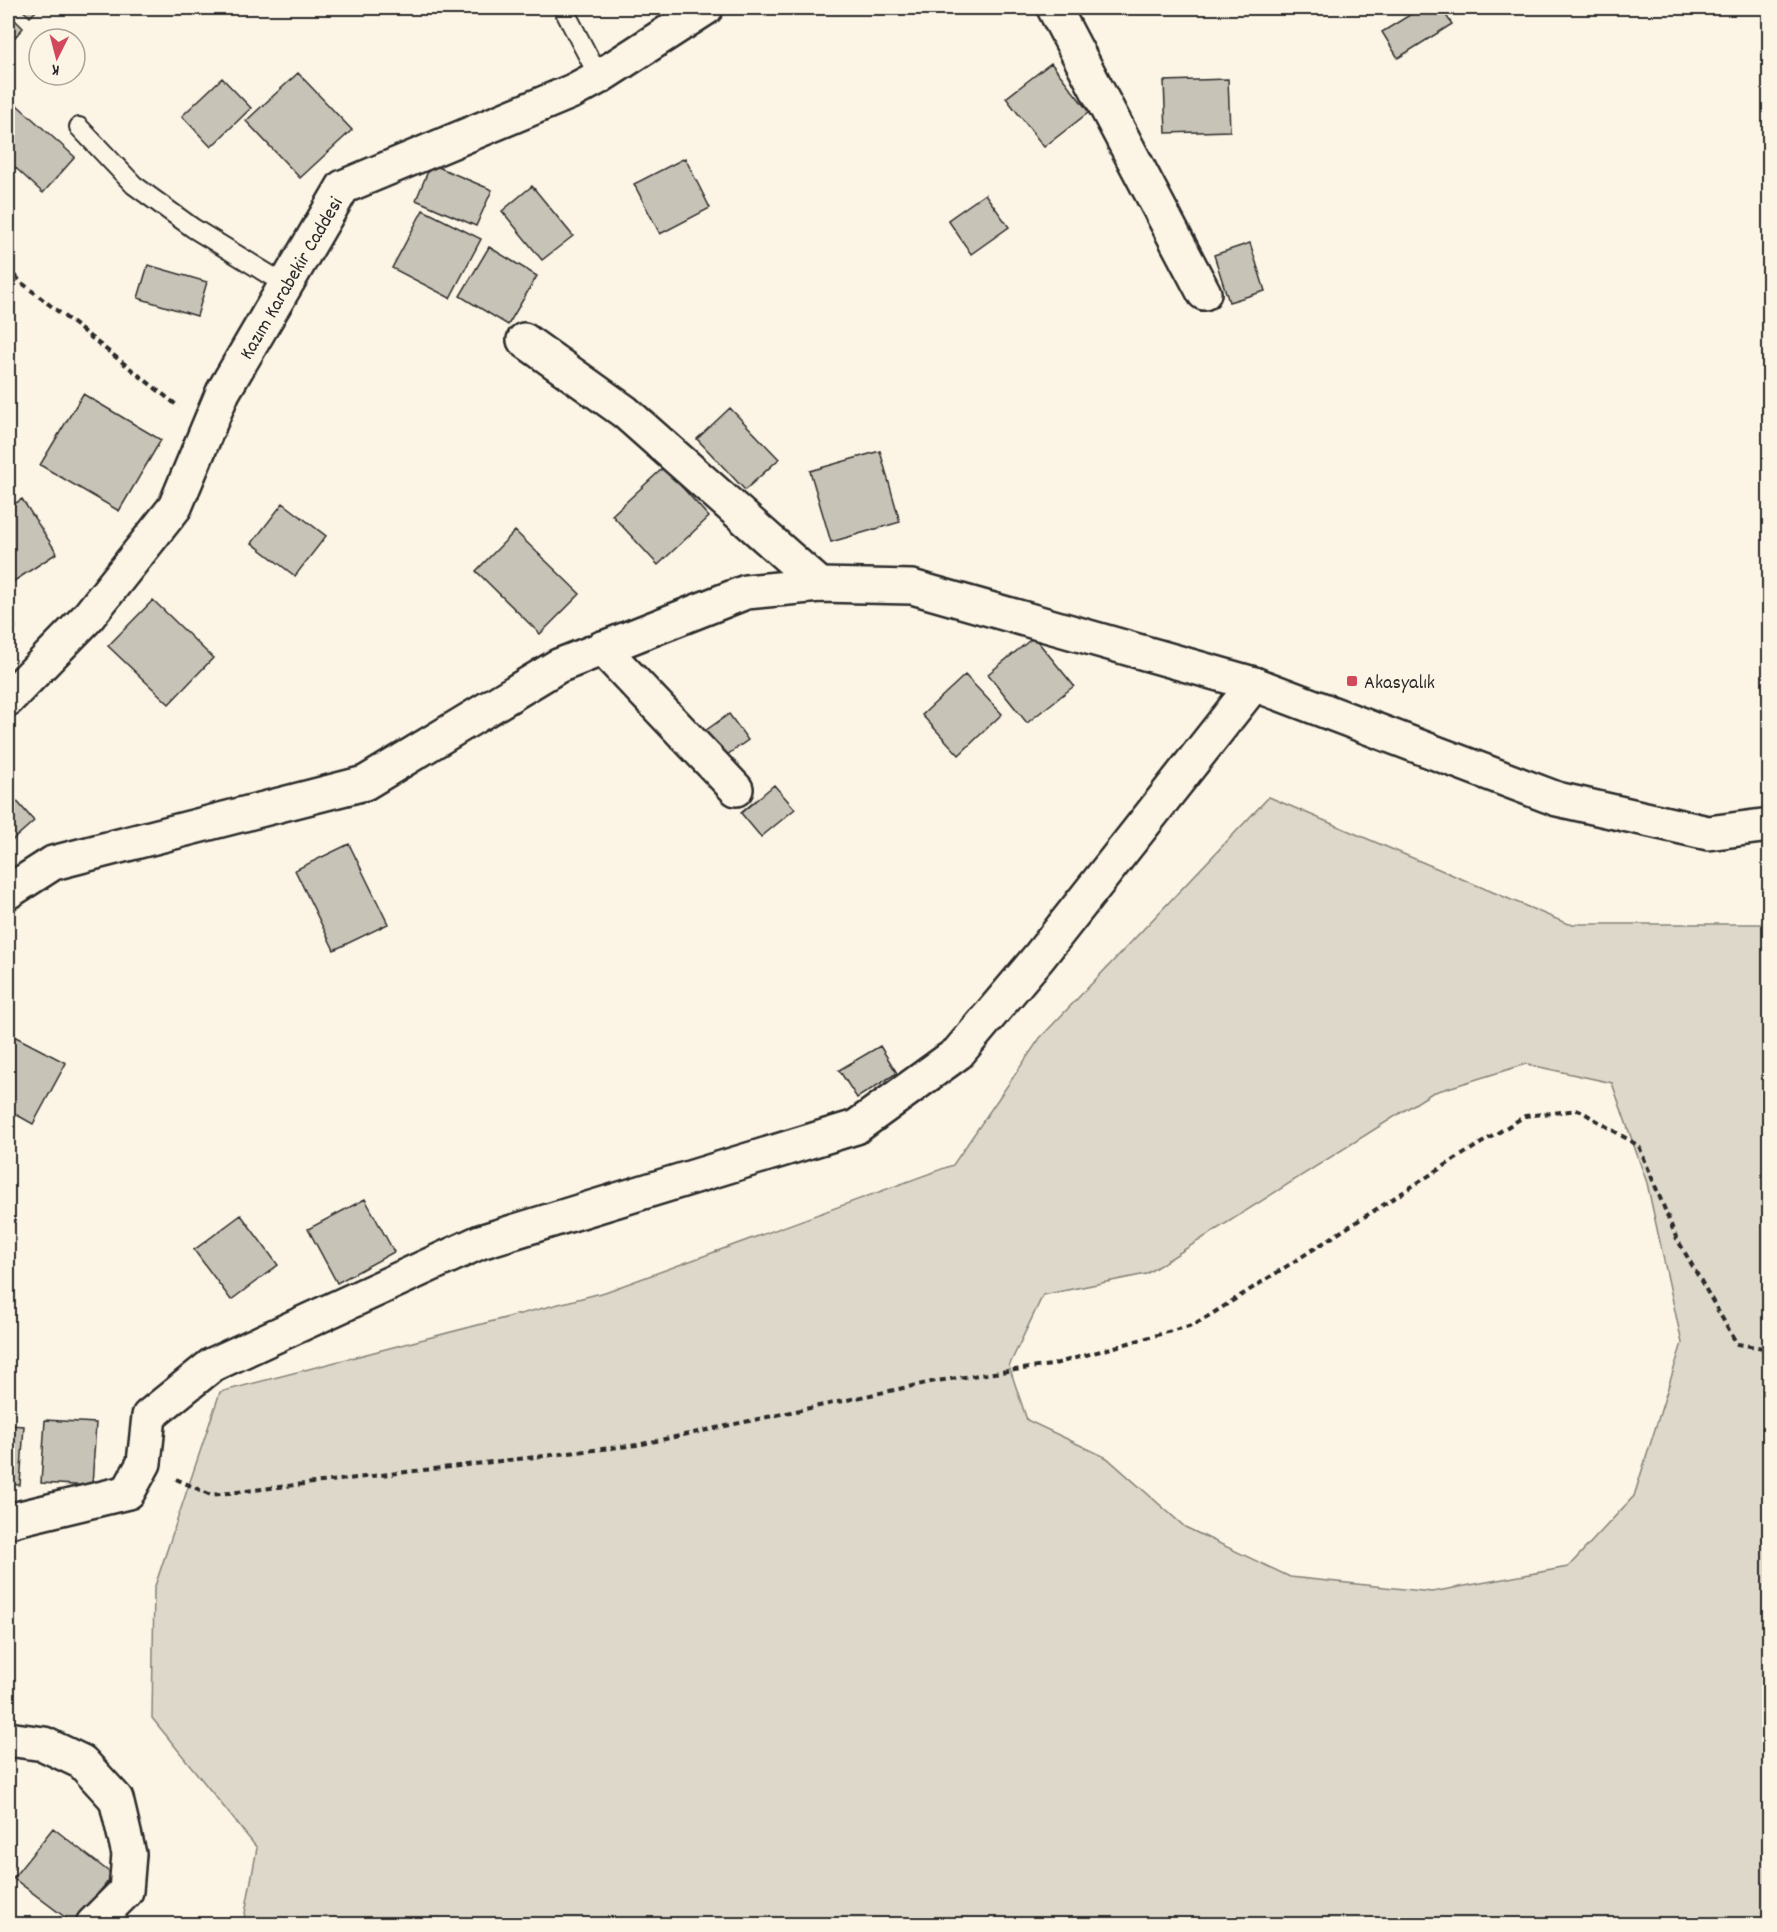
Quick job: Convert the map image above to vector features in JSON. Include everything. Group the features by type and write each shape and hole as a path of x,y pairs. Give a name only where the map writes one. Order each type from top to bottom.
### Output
{"street":[{"name":"Kazım Karabekir Caddesi","path":"8,699 87,618 175,507 223,392 344,187 573,91 599,77 706,8"},
{"path":"1054,8 1204,293"},
{"path":"524,340 625,412 820,585"},
{"path":"8,892 52,863 365,783 558,666 746,592 820,585 912,586 1254,684 1557,799 1708,833 1770,825"},
{"path":"602,648 736,789"},
{"path":"8,1521 128,1491 144,1463 149,1416 212,1365 480,1242 856,1127 958,1053 1039,957 1254,684"},
{"path":"8,1739 44,1744 82,1762 116,1799 129,1854 126,1891 93,1924"}],"lane":[{"path":"563,8 599,77"},
{"path":"79,127 134,185 193,228 286,285"}],"path":[{"path":"8,268 22,282 208,430"},
{"path":"144,1463 211,1495 637,1445 936,1381 1051,1365 1196,1324 1525,1116 1579,1110 1639,1146 1676,1237 1737,1344 1770,1349"}],"shaded area":[{"path":"1269,797 1568,924 1769,924 1769,1924 243,1924 257,1848 152,1718 154,1589 220,1392 605,1292 953,1165 1040,1038","holes":["1526,1064 1612,1083 1647,1183 1682,1343 1634,1496 1568,1567 1432,1592 1290,1577 1185,1527 1107,1458 1027,1420 1009,1366 1043,1295 1146,1274 1432,1093"]}],"building":[{"path":"20,8 39,8 30,17"},
{"path":"1421,8 1441,8 1452,24 1398,58 1382,32"},
{"path":"8,13 23,28 8,45"},
{"path":"1051,63 1089,112 1044,147 1006,98"},
{"path":"298,73 352,130 300,178 246,121"},
{"path":"222,78 251,108 211,147 182,116"},
{"path":"1228,79 1230,131 1166,133 1164,81"},
{"path":"8,97 75,157 43,193 8,161"},
{"path":"685,158 710,208 660,234 634,184"},
{"path":"431,164 492,190 476,226 416,200"},
{"path":"532,186 573,236 542,260 502,211"},
{"path":"985,194 1009,227 971,254 948,220"},
{"path":"423,210 481,239 450,298 392,268"},
{"path":"1250,243 1265,291 1229,302 1214,255"},
{"path":"489,247 537,276 508,325 460,296"},
{"path":"148,265 207,282 197,316 138,298"},
{"path":"83,394 161,440 119,511 40,465"},
{"path":"730,408 779,459 745,490 697,439"},
{"path":"880,451 900,522 831,542 810,471"},
{"path":"664,467 709,517 658,565 612,515"},
{"path":"22,499 57,553 8,585 8,508"},
{"path":"283,503 326,536 295,576 252,543"},
{"path":"515,531 580,594 540,634 476,571"},
{"path":"153,600 213,658 169,704 108,646"},
{"path":"8,619 16,627 8,635"},
{"path":"1034,637 1074,686 1027,723 988,674"},
{"path":"965,675 1002,714 959,755 922,715"},
{"path":"729,714 748,740 724,757 705,731"},
{"path":"774,785 795,809 761,837 741,813"},
{"path":"8,791 34,821 8,844"},
{"path":"349,844 388,924 334,950 295,870"},
{"path":"10,1034 66,1063 33,1124 8,1110 8,1039"},
{"path":"880,1046 897,1073 857,1098 839,1070"},
{"path":"365,1199 394,1252 337,1283 308,1229"},
{"path":"241,1215 278,1265 231,1300 194,1250"},
{"path":"45,1420 96,1423 92,1486 41,1483"},
{"path":"8,1425 24,1426 20,1485 8,1484"},
{"path":"53,1828 113,1875 74,1924 13,1878"}],"place":[{"name":"Akasyalık","path":"1352,681"}]}
